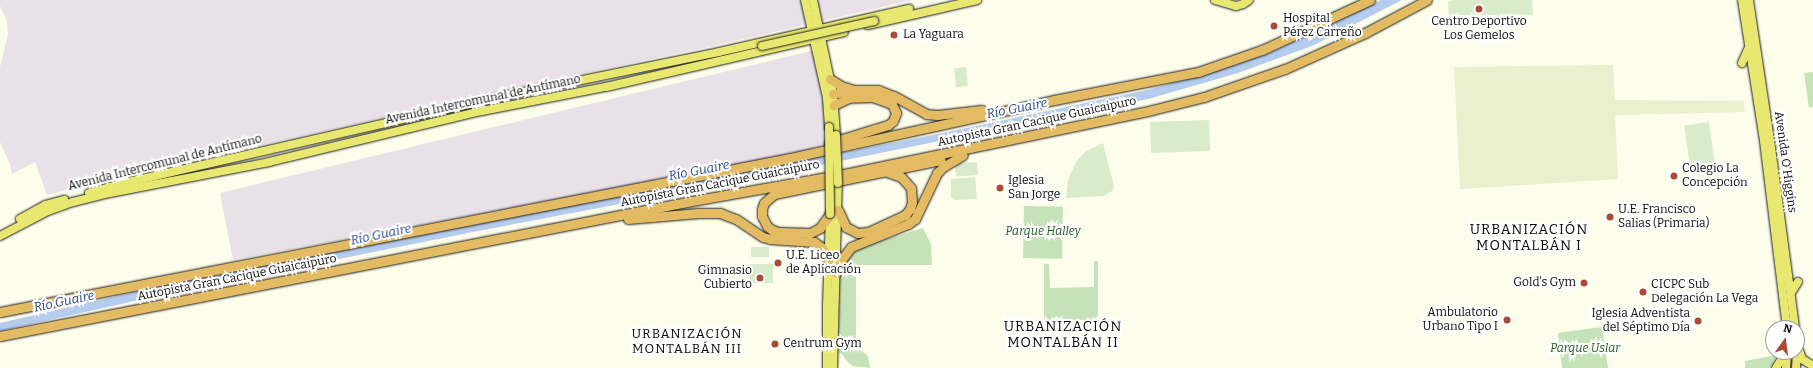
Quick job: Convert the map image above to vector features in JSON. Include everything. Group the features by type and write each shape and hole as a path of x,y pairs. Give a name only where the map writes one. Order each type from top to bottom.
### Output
{"highway":[{"name":"Autopista Gran Cacique Guaicaipuro","path":"0,312 790,158 1039,104 1198,72 1262,50 1370,0"},
{"name":"Autopista Gran Cacique Guaicaipuro","path":"0,336 592,221 844,174 1152,110 1211,95 1285,69 1365,32 1427,0"},
{"path":"830,79 841,86 849,87 852,90"},
{"path":"830,96 852,90 866,89 886,92 926,114 937,115 1024,103 1039,104"},
{"path":"790,158 856,133 888,125 893,122 896,113 896,109 892,104 873,97 849,98 834,105"},
{"path":"844,174 885,172 901,177 911,188 912,202 905,216 868,232 858,233 846,227 834,212 816,231 804,234 779,232 772,230 767,226 762,216 762,209 764,203 774,194 885,172 963,155 1057,130"},
{"path":"836,273 842,259 851,247 908,224 915,219 936,173 963,155"},
{"path":"592,221 699,213 720,213 736,219 763,237 770,239 814,242 823,248 830,259"}],"main road":[{"path":"805,0 815,29 830,96 834,105 834,212 836,273 833,368"},
{"path":"813,0 815,29"},
{"name":"Avenida Intercomunal de Antímano","path":"0,230 45,206 116,185 503,96 817,38 952,0"},
{"name":"Avenida Intercomunal de Antímano","path":"0,236 48,211 73,202 110,193 269,162 489,109 606,87 815,29 977,0"},
{"path":"1215,0 1236,6 1249,0"},
{"name":"Avenida O'Higgins","path":"1742,0 1764,141 1787,320"},
{"name":"Avenida O'Higgins","path":"1748,0 1794,320"},
{"path":"720,56 914,11"},
{"path":"817,38 830,79 833,127"},
{"path":"1742,63 1749,46"},
{"path":"827,368 827,305 834,212"},
{"path":"1791,293 1798,282"},
{"path":"1804,360 1813,366"}],"shaded area":[{"path":"0,0 912,0 713,46 108,179 47,195 35,162 12,174 10,164 0,142 0,67 8,34 7,21 0,6"},
{"path":"815,50 826,93 830,140 823,145 790,156 233,260 220,193"}],"green space":[{"name":"Centro Deportivo Los Gemelos","path":"1453,0 1532,0 1533,15 1449,15 1448,2"},
{"path":"1613,65 1615,100 1744,101 1745,112 1615,115 1618,179 1460,189 1454,67"},
{"path":"966,67 968,86 956,87 954,68"},
{"path":"1813,72 1813,107 1809,108 1804,73"},
{"path":"1209,120 1210,151 1151,153 1150,122"},
{"path":"1709,122 1715,163 1690,166 1684,125"},
{"path":"1103,143 1114,186 1112,191 1104,196 1066,198 1068,180 1076,162 1085,152"},
{"path":"977,162 978,175 956,177 955,164"},
{"path":"975,177 977,199 954,200 951,197 951,179"},
{"name":"Parque Halley","path":"1024,206 1063,207 1062,259 1023,258"},
{"path":"923,228 931,244 932,265 856,265 856,345 868,356 870,368 852,366 842,354 836,351 836,273 853,252 863,246"},
{"path":"751,247 769,247 769,257 751,257"},
{"path":"1094,261 1098,261 1098,320 1044,320 1044,264 1049,264 1050,288 1094,287"},
{"name":"Gimnasio Cubierto","path":"748,264 773,264 773,283 748,283"},
{"name":"Parque Uslar","path":"1602,327 1608,368 1562,368 1558,333"},
{"path":"1765,357 1765,360 1774,360 1770,368 1745,368 1745,361"}],"water":[{"path":"1381,0 1402,0 1312,46 1238,73 1148,99 766,176 478,231 170,293 0,331 0,323 165,285 301,257 933,135 1147,90 1206,74 1270,53"}],"place":[{"name":"Centro Deportivo Los Gemelos","path":"1479,9"},
{"name":"Hospital Pérez Carreño","path":"1274,26"},
{"name":"La Yaguara","path":"894,35"},
{"name":"Colegio La Concepción","path":"1674,176"},
{"name":"Iglesia San Jorge","path":"1000,188"},
{"name":"U.E. Francisco Salias (Primaria)","path":"1610,217"},
{"name":"U.E. Liceo de Aplicación","path":"778,263"},
{"name":"Gimnasio Cubierto","path":"760,278"},
{"name":"Gold's Gym","path":"1584,283"},
{"name":"CICPC Sub Delegación La Vega","path":"1643,292"},
{"name":"Ambulatorio Urbano Tipo I","path":"1507,320"},
{"name":"Iglesia Adventista del Séptimo Día","path":"1698,321"},
{"name":"Centrum Gym","path":"775,344"}],"district":[{"name":"URBANIZACIÓN MONTALBÁN I","path":"1529,238"},
{"name":"URBANIZACIÓN MONTALBÁN II","path":"1063,336"},
{"name":"URBANIZACIÓN MONTALBÁN III","path":"687,342"}],"water label":[{"name":"Río Guaire","path":"1017,109"},
{"name":"Río Guaire","path":"699,171"},
{"name":"Río Guaire","path":"381,235"},
{"name":"Río Guaire","path":"64,302"}]}
